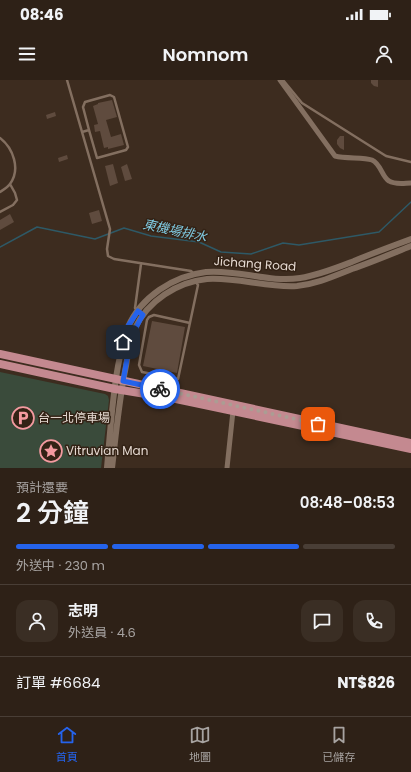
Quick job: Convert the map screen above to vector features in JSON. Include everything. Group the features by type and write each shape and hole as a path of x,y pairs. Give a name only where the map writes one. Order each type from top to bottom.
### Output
{"main road":[{"path":"0,354 411,443"},
{"path":"0,364 118,390 176,399 411,449"}],"street":[{"path":"280,80 335,156 341,158 371,160 377,164 388,181 394,183 411,183"},
{"name":"Jichang Road","path":"119,380 135,328 143,315 151,305 166,294 195,277 207,272 223,272 278,279 298,278 320,274 411,239"},
{"name":"Jichang Road","path":"118,390 123,342 128,326 148,298 172,282 195,277 277,286 297,286 321,282 411,246"},
{"path":"107,468 118,390"},
{"path":"112,468 118,390"},
{"path":"227,468 233,411"}],"lane":[{"path":"67,80 110,229 107,250 110,258 191,271 198,285 190,323 178,379 142,372 139,365 147,320 149,317 154,315 190,323"},
{"path":"283,80 302,104 386,156 411,162"},
{"path":"110,95 114,97 128,147 126,150 97,158 89,130 83,107 85,102 110,95"},
{"path":"82,132 89,130"},
{"path":"0,138 7,143 12,151 15,162 15,171 10,184 0,192"},
{"path":"0,212 13,205 17,200 10,184"},
{"path":"141,264 135,308 143,315"}],"green space":[{"path":"0,372 105,394 108,396 109,400 101,468 0,468"}],"building":[{"path":"371,80 378,80 378,87 371,83"},
{"path":"112,100 117,117 106,120 111,137 121,134 124,145 108,149 108,147 104,148 100,131 95,132 94,125 98,124 93,106 98,103"},
{"path":"55,112 56,116 47,119 46,115"},
{"path":"340,136 344,136 344,150 337,144 337,140"},
{"path":"67,155 68,159 59,162 58,158"},
{"path":"113,164 118,183 110,186 105,166"},
{"path":"127,164 132,179 125,181 121,167"},
{"path":"99,210 102,221 92,224 89,213"},
{"path":"10,214 14,222 0,230 0,220"},
{"path":"152,321 185,327 177,373 143,366"}],"waterway":[{"name":"東機場排水","path":"0,247 37,227 95,239 124,228 151,236 199,242 221,252 251,254 283,243 299,245 379,232 411,202"}],"way so far":[{"path":"160,389 318,424"}],"place":[{"name":"台一北停車場","path":"23,418"},
{"name":"Vitruvian Man","path":"51,451"}],"route":[{"path":"123,342 128,326 138,311 143,315 135,328 130,342 123,381 160,389"}]}
